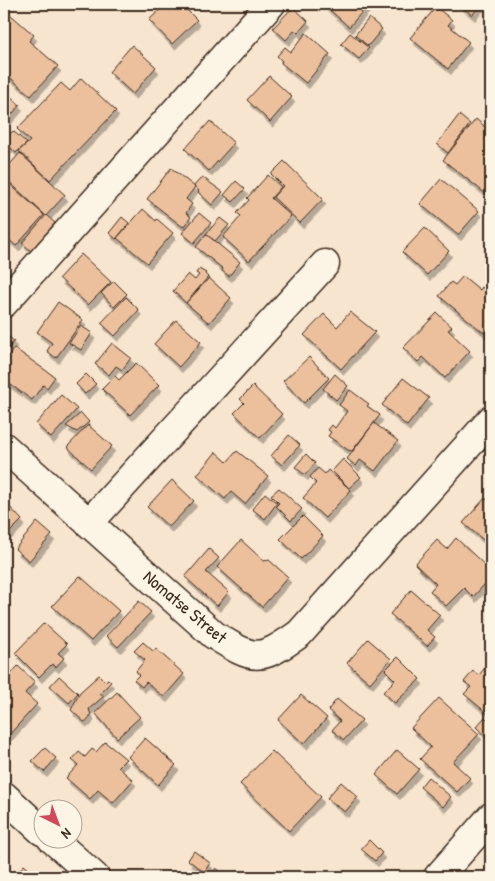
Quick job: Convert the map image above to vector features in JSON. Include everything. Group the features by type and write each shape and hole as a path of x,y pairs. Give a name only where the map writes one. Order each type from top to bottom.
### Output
{"street":[{"path":"4,303 271,4"},
{"path":"89,523 325,264"},
{"name":"Nomatse Street","path":"4,447 214,635 241,652 262,656 299,634 491,420"},
{"path":"4,796 32,822"},
{"path":"438,877 491,817"},
{"path":"62,848 95,877"}],"building":[{"path":"166,4 181,4 197,20 172,44 149,20"},
{"path":"323,4 369,4 349,27"},
{"path":"459,4 482,4 472,15"},
{"path":"293,7 308,21 298,33 295,30 286,40 273,28"},
{"path":"436,7 452,20 448,25 469,42 448,69 410,38"},
{"path":"4,9 34,35 29,41 58,66 31,96 4,72"},
{"path":"369,18 382,29 368,46 355,35"},
{"path":"306,33 330,54 306,83 281,63 282,61 277,56 285,47 291,52"},
{"path":"350,33 369,48 359,59 341,44"},
{"path":"132,45 156,67 133,94 109,72"},
{"path":"269,76 292,97 270,122 247,100"},
{"path":"81,78 116,111 50,180 19,151 30,141 17,129 61,83 70,91"},
{"path":"7,93 20,105 6,121 4,119 4,94 5,96"},
{"path":"459,115 470,124 448,153 437,144"},
{"path":"476,119 491,132 488,138 491,140 491,187 486,194 443,160"},
{"path":"210,121 234,143 209,171 185,149"},
{"path":"13,131 27,143 16,153 10,147 8,149 4,145 4,140"},
{"path":"20,153 65,195 46,216 4,177 4,171"},
{"path":"284,161 323,199 300,223 273,197 283,186 271,174"},
{"path":"171,168 195,187 186,199 192,204 186,213 191,217 183,227 147,199"},
{"path":"268,175 281,187 271,198 291,216 249,261 223,237 241,216 237,213 249,200 247,198"},
{"path":"202,177 223,192 212,205 194,186"},
{"path":"4,179 44,215 16,246 4,235"},
{"path":"441,179 479,211 458,235 420,204"},
{"path":"236,181 245,189 233,202 224,195"},
{"path":"143,209 173,233 147,263 117,238"},
{"path":"199,213 211,223 194,243 182,233"},
{"path":"46,215 55,223 31,251 22,243"},
{"path":"122,217 129,223 116,239 109,233"},
{"path":"220,218 229,225 215,241 206,234"},
{"path":"425,228 449,251 427,275 402,252"},
{"path":"206,234 240,262 229,276 196,247"},
{"path":"81,254 111,282 88,305 59,278"},
{"path":"199,269 206,273 208,277 186,303 173,291 188,274 195,280 199,275 196,273"},
{"path":"463,276 480,290 482,287 491,295 491,325 484,333 439,296 451,282 455,285"},
{"path":"209,278 231,298 209,323 186,303"},
{"path":"114,281 127,294 114,307 101,293"},
{"path":"126,297 139,310 115,336 101,323"},
{"path":"58,302 83,320 56,358 47,351 52,343 37,332"},
{"path":"350,312 375,332 341,369 304,335 324,314 337,327"},
{"path":"437,313 452,327 448,330 470,351 445,378 423,357 418,362 403,348"},
{"path":"176,320 201,342 179,367 154,344"},
{"path":"81,326 92,333 81,350 69,343"},
{"path":"4,333 14,341 4,354"},
{"path":"112,343 131,358 122,370 116,366 109,375 95,364"},
{"path":"14,348 55,377 47,388 43,385 32,400 4,380 4,362"},
{"path":"309,357 329,378 304,403 283,381"},
{"path":"136,363 159,385 130,415 102,389 115,376 119,380"},
{"path":"86,374 96,384 85,394 76,384"},
{"path":"335,374 348,386 336,400 323,389"},
{"path":"403,378 429,398 407,426 382,405"},
{"path":"253,386 282,414 260,438 234,413 244,403 240,399"},
{"path":"350,390 380,415 352,451 328,436 331,432 328,430 332,425 335,428 347,411 339,405"},
{"path":"61,395 77,409 51,438 36,424"},
{"path":"81,413 89,422 77,432 66,426"},
{"path":"374,423 398,441 375,471 360,460 356,466 347,459"},
{"path":"88,425 112,446 91,469 67,447"},
{"path":"289,435 300,445 282,465 271,456"},
{"path":"237,451 268,476 245,504 231,492 225,499 197,475 216,452 227,462"},
{"path":"306,454 315,463 305,475 295,467"},
{"path":"343,459 361,477 349,488 332,471"},
{"path":"318,468 325,474 328,470 351,490 325,518 303,498 316,483 310,477"},
{"path":"172,480 194,501 169,527 147,507"},
{"path":"279,488 302,509 291,521 276,506 279,503 271,495"},
{"path":"265,493 277,503 265,519 252,509"},
{"path":"485,498 491,503 491,538 487,543 463,523"},
{"path":"4,501 22,520 4,538"},
{"path":"303,516 323,536 301,559 280,539"},
{"path":"37,522 52,535 29,561 15,549"},
{"path":"456,538 491,571 491,592 484,585 473,597 464,588 446,606 430,591 436,584 415,564 437,540 447,549"},
{"path":"241,540 264,561 269,560 288,577 262,607 217,567"},
{"path":"209,549 219,558 206,572 229,592 217,606 185,577"},
{"path":"80,576 119,611 91,641 52,606"},
{"path":"411,590 440,615 427,630 435,637 427,646 390,614"},
{"path":"139,601 151,612 118,647 106,636"},
{"path":"44,623 67,644 58,653 64,658 56,667 52,664 39,677 15,653"},
{"path":"368,639 391,659 370,683 347,663"},
{"path":"143,642 153,651 156,649 184,674 164,697 146,682 142,687 134,680 139,675 136,671 145,660 134,651"},
{"path":"398,657 420,679 395,703 383,692 395,680 385,670"},
{"path":"488,664 491,667 491,711 488,714 464,694 471,687 464,682 473,671 479,675"},
{"path":"18,666 35,682 25,693 37,704 9,735 4,730 4,682"},
{"path":"99,675 105,681 108,679 111,682 100,693 104,696 89,709 91,715 84,722 71,710 80,692"},
{"path":"59,676 78,693 69,703 50,686"},
{"path":"117,692 140,717 117,738 95,713"},
{"path":"301,695 327,718 304,744 278,720"},
{"path":"439,698 479,734 453,762 470,778 457,792 420,759 431,747 411,728"},
{"path":"337,699 362,720 344,740 332,730 340,721 328,710"},
{"path":"485,717 491,723 491,741 476,727"},
{"path":"145,738 176,765 158,785 128,757"},
{"path":"105,742 126,759 118,767 133,780 113,803 98,790 90,799 66,778 78,765 72,760 79,752 85,757 92,749 96,752"},
{"path":"45,748 56,758 44,772 32,761"},
{"path":"397,750 419,769 397,794 376,775"},
{"path":"272,751 321,797 289,831 240,784"},
{"path":"428,777 451,797 443,807 420,787"},
{"path":"341,782 358,797 345,812 327,798"},
{"path":"369,840 382,853 375,861 361,849"},
{"path":"194,851 210,863 204,872 188,860"},
{"path":"24,865 35,872 33,875 36,877 13,877"},
{"path":"216,868 228,877 209,877"}]}
